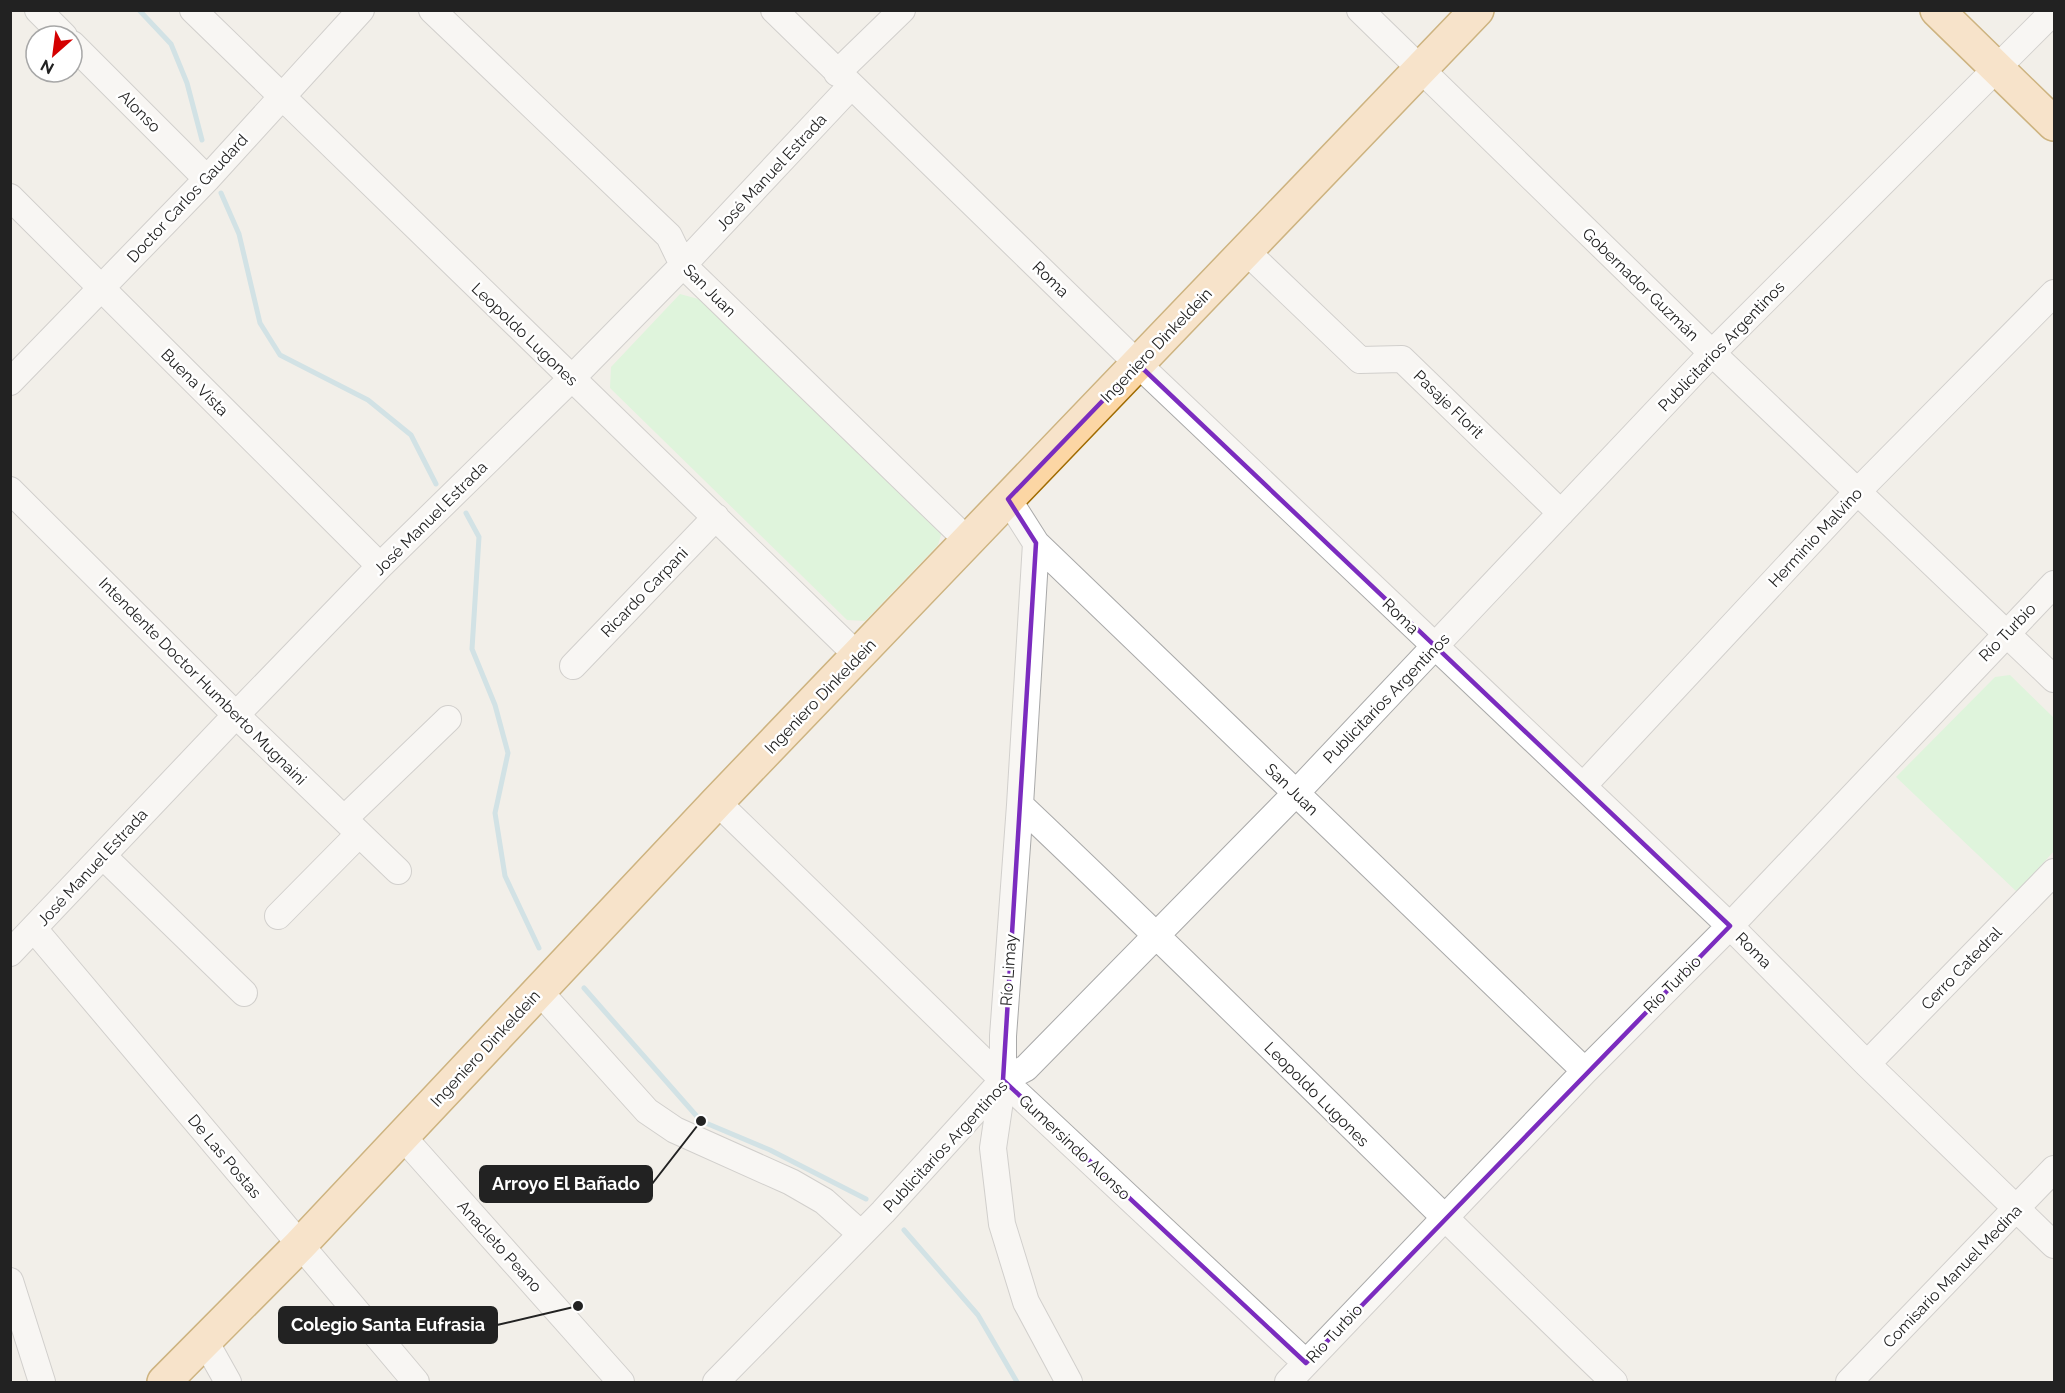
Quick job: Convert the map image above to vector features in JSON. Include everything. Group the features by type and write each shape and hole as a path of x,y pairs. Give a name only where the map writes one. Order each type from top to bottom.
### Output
{"main road":[{"name":"Ingeniero Dinkeldein","path":"164,1383 300,1245 717,802 1477,10"},
{"path":"1937,10 2055,124"}],"street":[{"path":"38,10 52,24"},
{"name":"Leopoldo Lugones","path":"193,10 858,656"},
{"name":"Doctor Carlos Gaudard","path":"10,382 207,179 361,10"},
{"name":"San Juan","path":"432,10 669,236 683,265 968,541"},
{"name":"Roma","path":"774,10 1138,364 1730,926 1867,1064 2055,1245"},
{"name":"José Manuel Estrada","path":"10,953 380,566 571,379 683,265 902,10"},
{"name":"Gobernador Guzmán","path":"1359,10 1712,353 2055,679"},
{"name":"Publicitarios Argentinos","path":"716,1383 861,1234 1003,1080 1026,1068 1296,793 1712,353 2055,11"},
{"name":"Alonso","path":"84,56 207,179"},
{"name":"Buena Vista","path":"10,197 380,566"},
{"name":"Pasaje Florit","path":"1246,251 1360,360 1402,359 1561,513"},
{"name":"Herminio Malvino","path":"1583,786 1858,491 2055,293"},
{"name":"Intendente Doctor Humberto Mugnaini","path":"10,490 236,715 398,871"},
{"name":"San Juan","path":"1008,499 1036,543 1585,1071"},
{"name":"Ricardo Carpani","path":"573,666 716,518"},
{"name":"Río Limay","path":"1036,543 1003,1036 1003,1080 993,1148 1002,1224 1026,1302 1069,1383"},
{"name":"Río Turbio","path":"1288,1383 1443,1218 1730,926 2055,584"},
{"path":"278,916 352,826 448,718"},
{"name":"Gumersindo Alonso","path":"717,802 1003,1080 1306,1363"},
{"name":"Leopoldo Lugones","path":"1020,806 1157,934 1443,1218 1614,1383"},
{"path":"103,856 244,993"},
{"name":"Cerro Catedral","path":"1867,1064 2055,872"},
{"name":"De Las Postas","path":"34,929 416,1383"},
{"path":"539,991 647,1111 675,1130 791,1182 824,1201 861,1234"},
{"name":"Anacleto Peano","path":"402,1136 621,1383"},
{"name":"Comisario Manuel Medina","path":"1849,1383 2055,1169"},
{"path":"10,1281 42,1383"},
{"path":"205,1341 228,1383"}],"highlighted area":[{"path":"1138,364 1730,926 1306,1363 1003,1080 1036,543 1008,499"}],"green space":[{"path":"680,294 702,300 942,532 938,545 865,621 847,620 610,388 611,367"},
{"path":"2010,675 2054,718 2054,851 2017,892 1896,777 1995,677"}],"waterway":[{"path":"139,10 171,44 187,83 202,140"},
{"path":"221,193 239,234 260,323 280,355 368,400 411,435 436,484"},
{"path":"466,513 479,537 472,649 495,705 508,753 495,813 505,876 539,948"},
{"path":"584,988 701,1121 770,1150 866,1199"},
{"path":"904,1230 978,1315 1017,1382"}],"place":[{"name":"Arroyo El Bañado","path":"701,1121"},
{"name":"Colegio Santa Eufrasia","path":"578,1306"}]}
